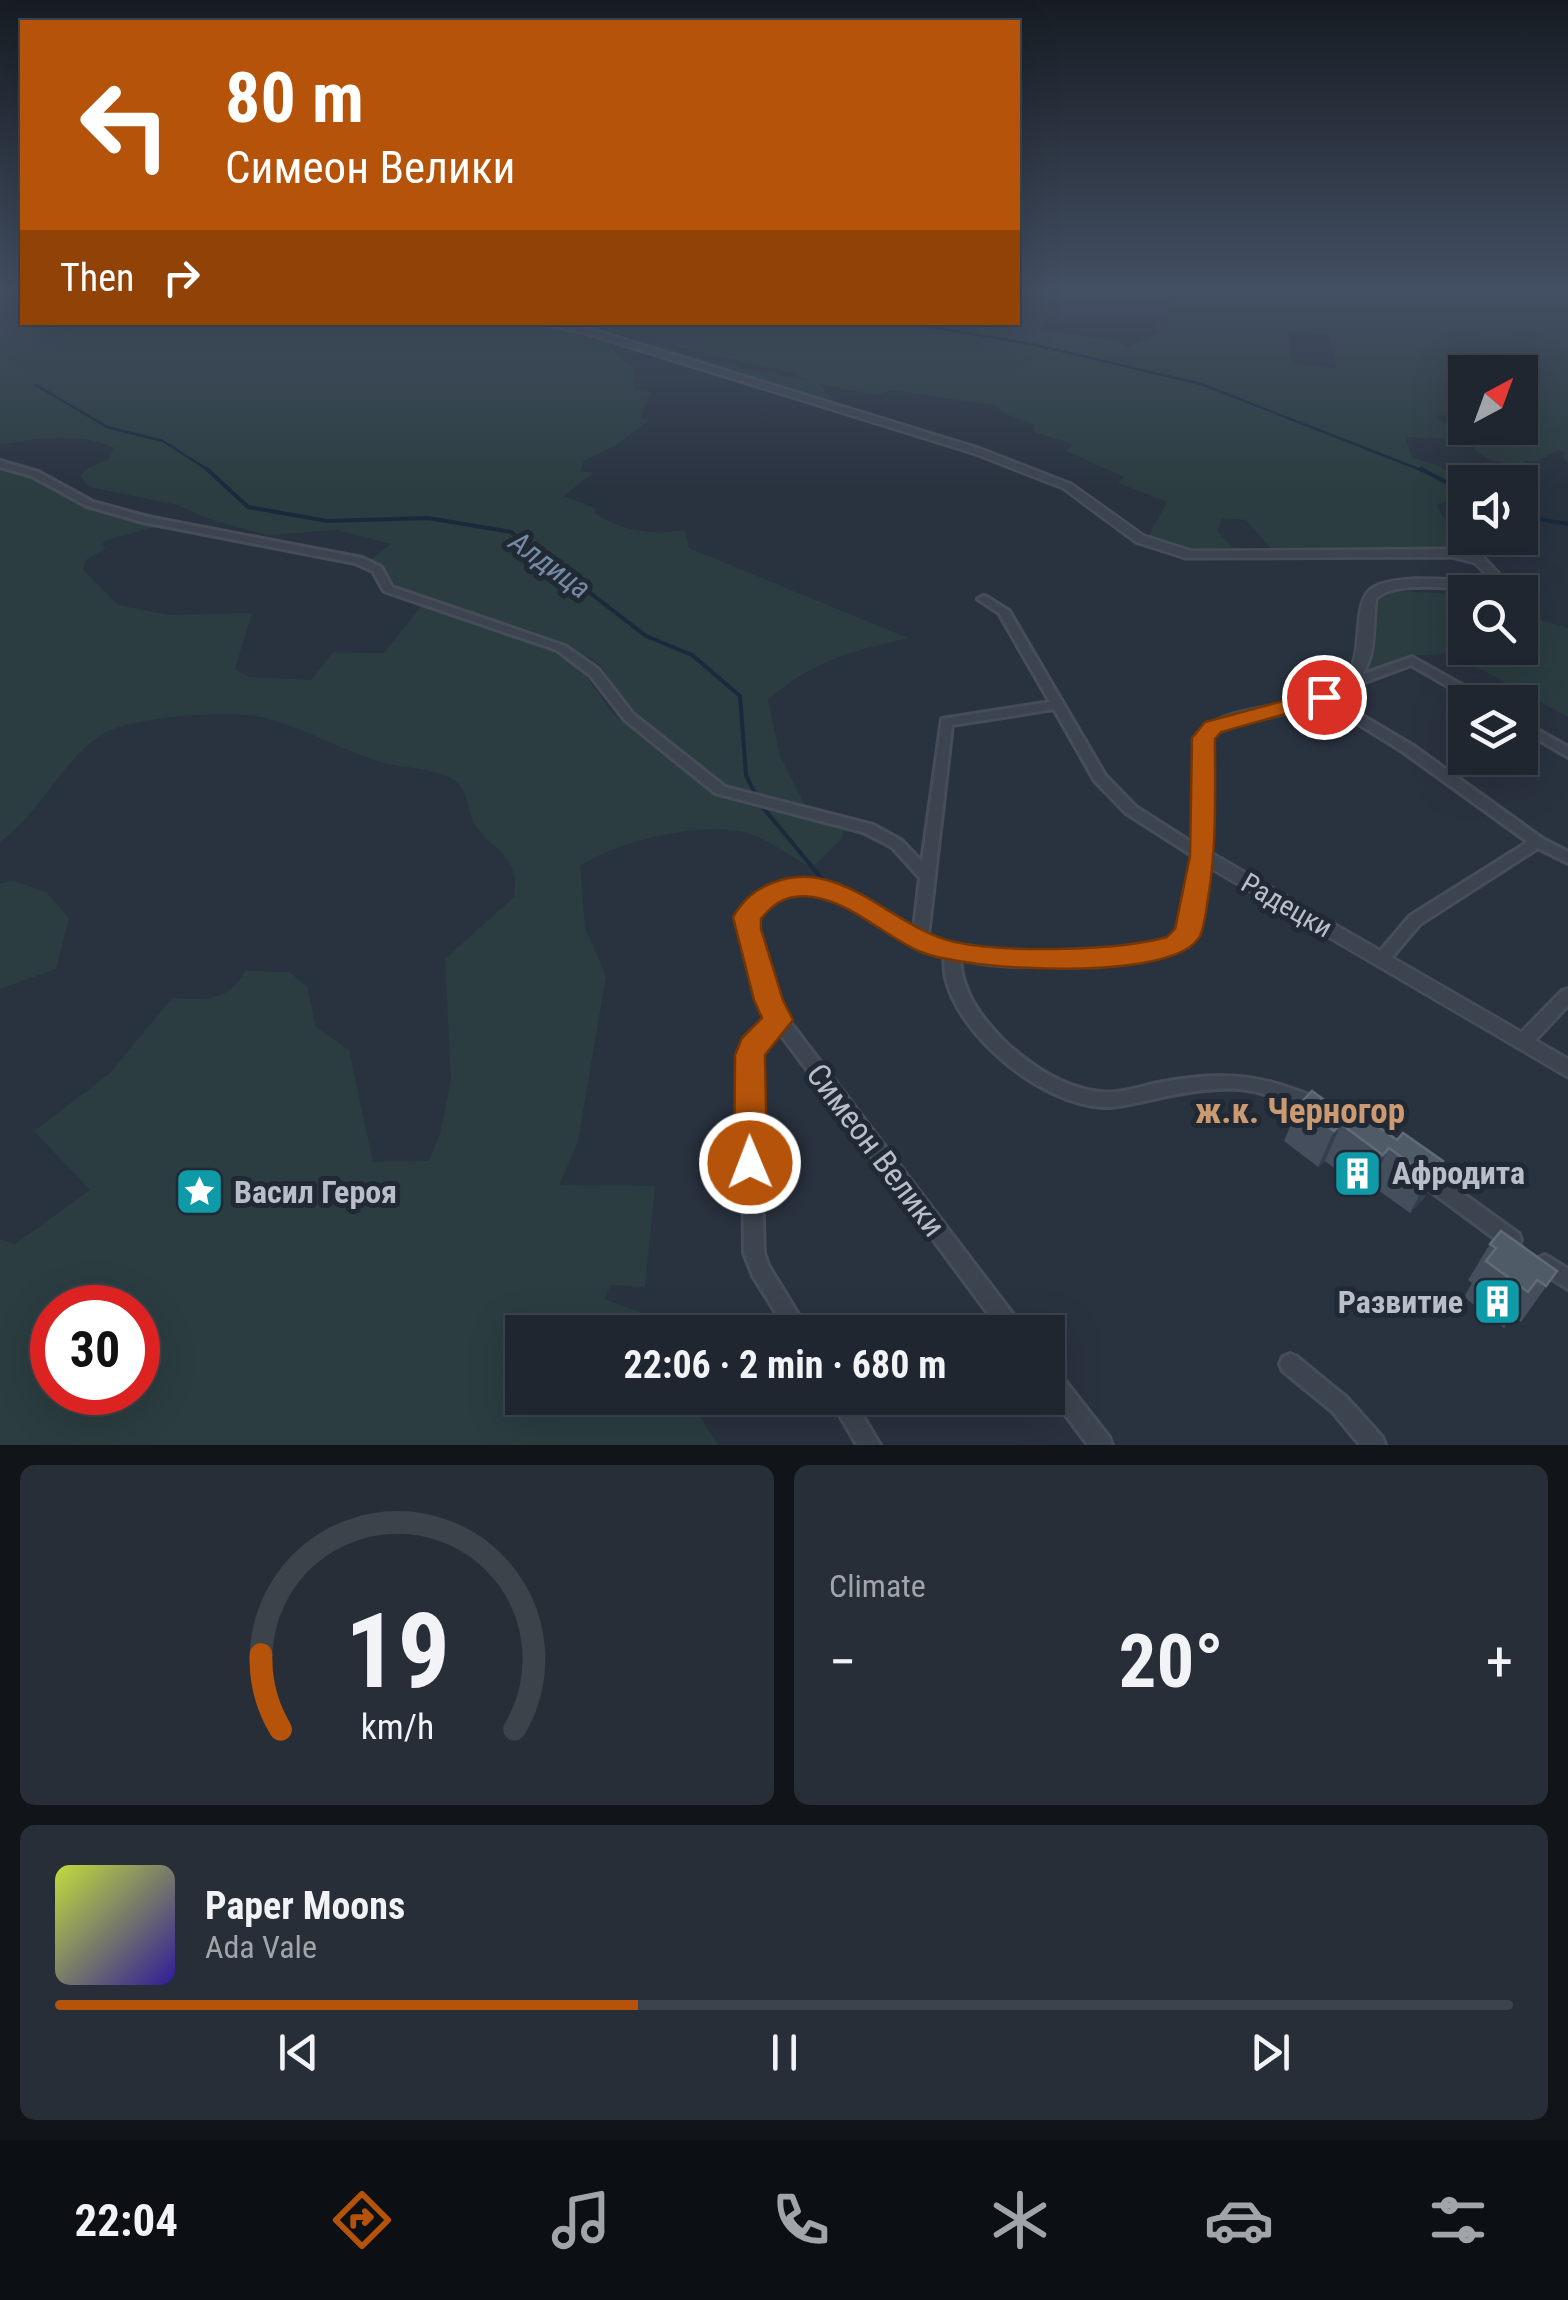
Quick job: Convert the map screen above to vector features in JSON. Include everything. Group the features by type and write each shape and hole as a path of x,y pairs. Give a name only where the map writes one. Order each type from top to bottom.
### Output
{"street":[{"path":"666,355 977,452 1067,486 1140,539 1173,552 1452,553 1479,560 1494,576 1480,586 1402,584 1377,590 1368,610 1361,666 1352,682"},
{"path":"0,464 36,474 90,504 147,520 358,560 377,569 383,584 400,594 560,648 594,672 629,717 720,790 868,828 897,844 928,877"},
{"name":"Радецки","path":"982,599 1003,611 1100,778 1131,810 1568,1069"},
{"path":"1352,682 1412,661 1454,685"},
{"name":"Симеон Велики","path":"1001,1315 778,1020 768,1000 747,917 763,897 791,886 821,889 853,901 920,940 952,952 1033,960 1142,952 1176,945 1188,933 1203,856 1203,738 1207,732 1324,697 1352,682"},
{"path":"1324,697 1407,748 1538,842 1568,858"},
{"path":"920,940 946,722 1058,705"},
{"path":"1538,735 1568,753"},
{"path":"1382,960 1414,920 1538,842"},
{"path":"952,952 951,978 961,1003 981,1032 1003,1052 1076,1093 1103,1100 1216,1080 1235,1081 1280,1090 1330,1113"},
{"path":"1523,1042 1568,995"},
{"path":"778,1020 750,1055 752,1228 760,1270 788,1315"},
{"path":"1407,1163 1568,1280"},
{"path":"1290,1364 1340,1405 1374,1445"},
{"path":"1065,1397 1101,1445"},
{"path":"851,1415 870,1445"}],"shaded area":[{"path":"0,355 619,355 635,370 635,390 650,392 641,418 648,421 615,446 584,461 580,471 593,473 564,496 595,508 595,513 627,528 650,532 685,530 689,548 908,638 851,653 817,667 768,700 780,756 805,805 733,790 713,781 691,759 623,707 602,667 592,659 534,633 487,623 402,593 388,576 365,564 391,544 337,530 268,535 214,521 177,505 89,487 81,477 85,469 108,460 114,448 86,439 57,438 0,445"},
{"path":"672,355 691,355 810,381 793,373 715,355 1291,355 1292,363 1336,368 1333,355 1448,355 1448,417 1436,418 1448,426 1446,439 1405,437 1412,457 1448,472 1448,501 1436,505 1448,525 1448,550 1272,550 1246,520 1223,518 1217,531 1236,551 1198,552 1148,537 1167,502 1118,483 1124,477 1066,451 1073,444 1037,433 1035,425 1005,414 997,406 892,390 877,395 819,384 839,406"},
{"path":"1538,355 1568,355 1568,464 1563,458 1565,453 1559,450 1538,461 1524,461 1528,465 1515,465 1490,460 1474,450 1476,445 1538,445"},
{"path":"0,467 29,474 74,501 162,525 107,540 101,545 106,548 86,560 83,570 118,605 169,615 252,613 235,669 249,677 311,680 333,652 384,653 422,605 479,627 557,649 576,662 614,715 706,784 746,805 846,818 842,838 812,868 761,838 725,830 659,836 615,849 580,866 585,927 606,976 578,1142 559,1185 655,1186 645,1287 611,1285 604,1299 646,1315 505,1315 505,1415 699,1415 718,1445 0,1445 0,1239 15,1244 90,1190 34,1131 109,1074 172,998 205,999 223,994 245,971 289,972 307,986 316,1027 349,1050 373,1162 429,1161 441,1130 451,1079 445,959 514,897 515,884 511,865 477,828 464,791 456,782 430,771 383,763 254,716 167,718 111,730 81,752 16,829 0,842"},
{"path":"1386,590 1448,594 1448,653 1411,656 1365,672 1374,603"},
{"path":"1538,619 1568,628 1568,717 1538,701 1538,685 1510,685 1473,665 1538,665"},
{"path":"14,881 46,892 69,918 56,969 0,989 0,883"}],"building":[{"path":"1312,1091 1349,1118 1356,1111 1397,1140 1403,1133 1443,1161 1429,1177 1389,1148 1383,1155 1341,1124 1334,1131 1299,1105"},
{"path":"1501,1231 1557,1271 1546,1286 1537,1280 1528,1292 1486,1261 1496,1248 1490,1244"}],"waterway":[{"path":"1080,355 1201,384 1426,472"},
{"name":"Алдица","path":"36,385 107,427 163,441 208,470"},
{"path":"1421,469 1448,483"},
{"name":"Алдица","path":"208,470 248,507 327,521 428,518 511,532 646,636 692,655 740,696 746,775 756,796"},
{"path":"1538,519 1568,524"},
{"name":"Алдица","path":"760,804 823,880"}],"place":[{"name":"Афродита","path":"1357,1173"},
{"name":"Васил Героя","path":"199,1192"},
{"name":"Развитие","path":"1498,1302"}],"district":[{"name":"ж.к. Черногор","path":"1300,1111"}],"route":[{"path":"750,1163 750,1055 778,1020 768,1000 748,929 747,917 763,897 791,886 835,893 929,944 954,953 1033,960 1095,957 1176,945 1188,933 1203,856 1203,738 1213,727 1324,697"}]}
